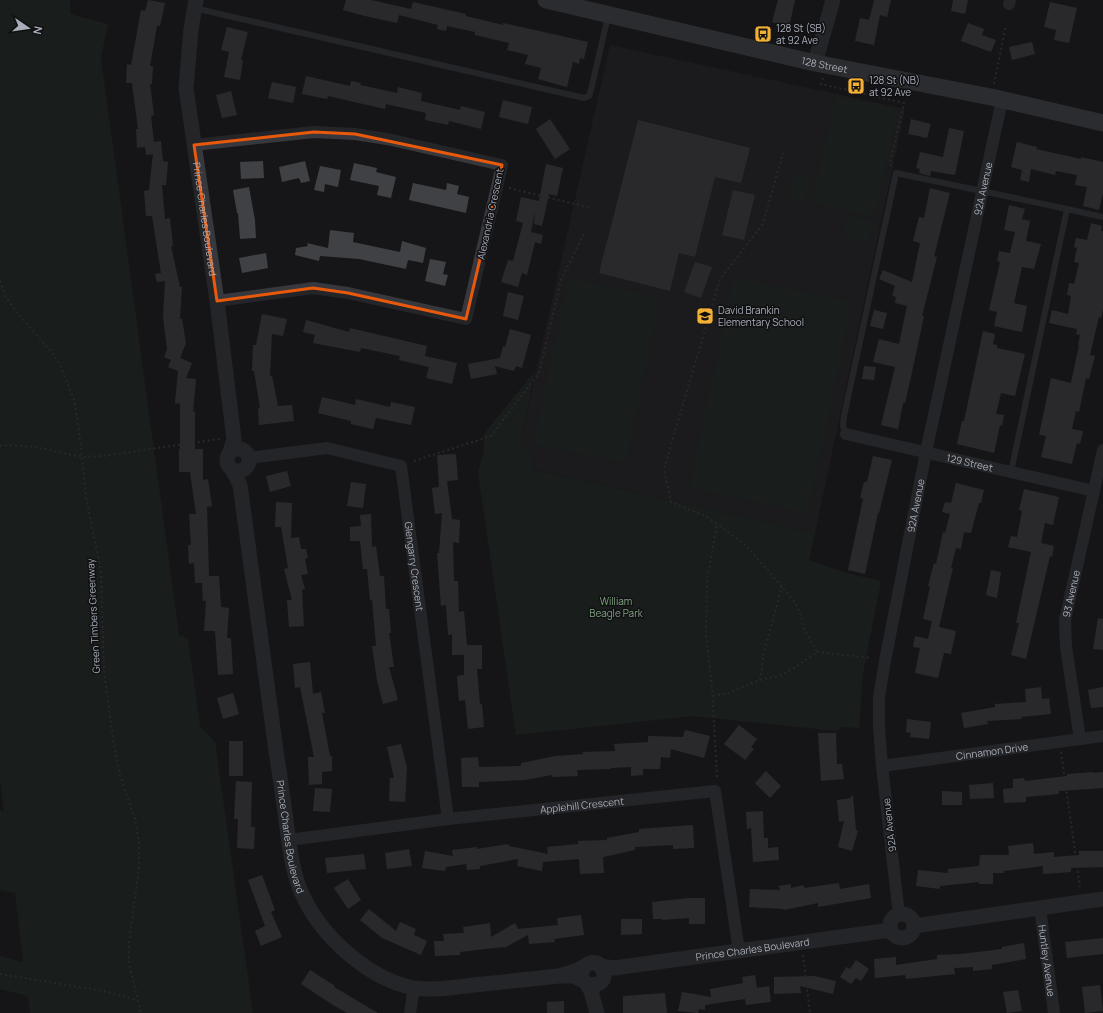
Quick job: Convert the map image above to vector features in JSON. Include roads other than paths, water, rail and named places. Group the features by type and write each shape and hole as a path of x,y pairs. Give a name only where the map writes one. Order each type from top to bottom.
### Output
{"main road":[{"name":"128 Street","path":"546,0 608,14 819,71 997,93 1103,124"}],"street":[{"path":"819,71 833,0"},
{"name":"Prince Charles Boulevard","path":"195,4 191,29 186,88 217,301 240,485 289,840 295,877 303,896 316,919 332,939 353,957 373,971 394,982 414,988 433,989 560,976 596,975 739,951 890,930"},
{"name":"92A Avenue","path":"899,915 882,766 879,728 879,698 882,675 926,452 982,191 997,93"},
{"name":"Alexandria Crescent","path":"194,145 314,132 355,134 387,139 502,165 466,319 348,293 313,288 217,301"},
{"name":"129 Street","path":"846,434 1094,491"},
{"name":"Glengarry Crescent","path":"237,454 327,448 401,466 448,819"},
{"name":"93 Avenue","path":"1080,739 1066,647 1065,620 1102,457"},
{"name":"Cinnamon Drive","path":"882,766 1103,736"},
{"name":"Applehill Crescent","path":"289,840 448,819 715,791 739,951"},
{"path":"914,926 1103,898"},
{"name":"Huntley Avenue","path":"1040,908 1054,1013"},
{"path":"899,915 908,916 914,926 911,933 905,938 897,937 890,930 891,921 899,915"},
{"path":"596,975 597,1011"},
{"path":"410,1013 414,988"}],"lane":[{"path":"195,4 584,98 589,96 591,90 608,14"},
{"path":"846,434 843,426 844,416 896,173 1103,217"},
{"path":"1011,472 1067,209"}],"place":[{"name":"128 St (SB) at 92 Ave","path":"763,34"},
{"name":"128 St (NB) at 92 Ave","path":"856,86"},
{"name":"David Brankin Elementary School","path":"705,316"}],"park label":[{"name":"William Beagle Park","path":"616,606"}]}
